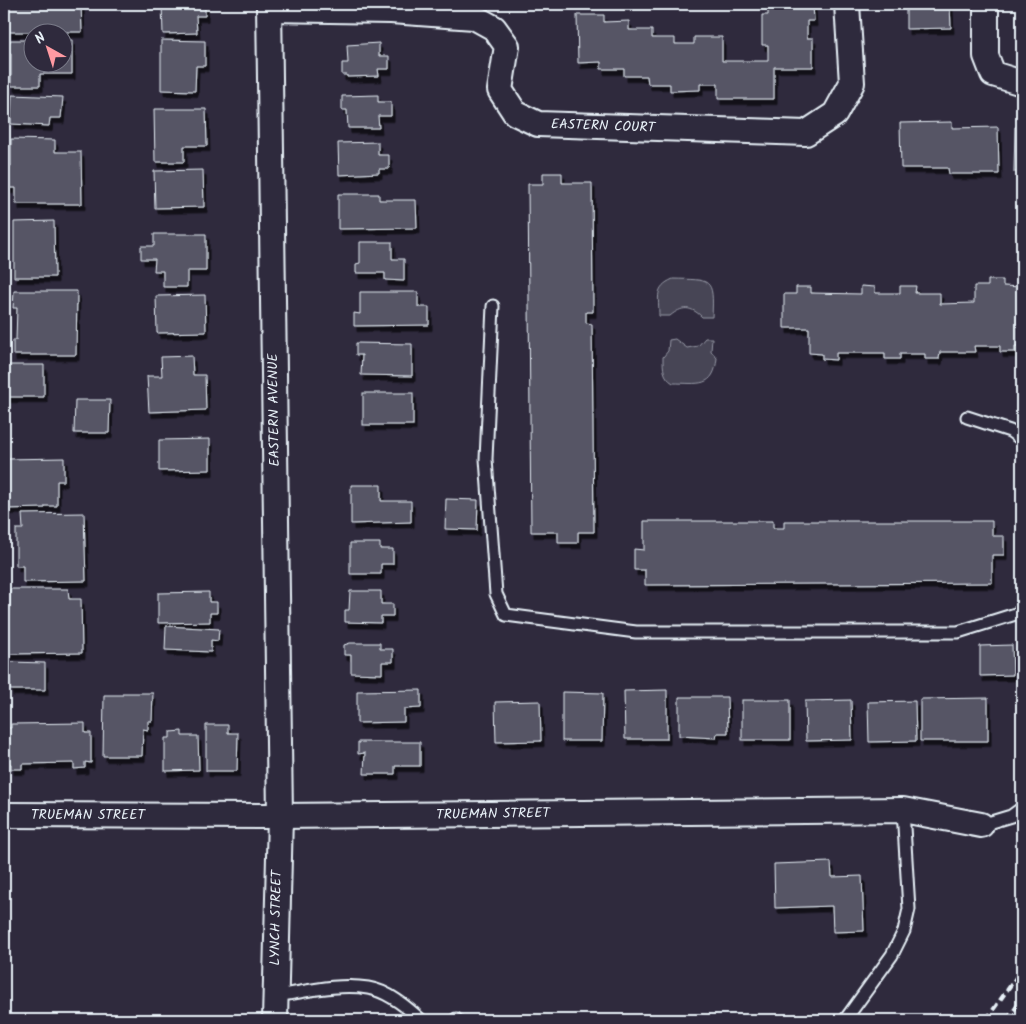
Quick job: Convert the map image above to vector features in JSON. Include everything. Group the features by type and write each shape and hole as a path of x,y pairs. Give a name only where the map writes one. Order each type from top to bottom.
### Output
{"street":[{"name":"EASTERN COURT","path":"269,6 391,11 474,17 494,28 507,46 500,90 515,113 538,124 806,134 835,114 852,83 847,4"},
{"path":"986,4 986,56 993,74 1022,83"},
{"name":"EASTERN AVENUE","path":"269,6 280,816"},
{"name":"TRUEMAN STREET","path":"4,815 280,816 903,810 981,825"},
{"name":"LYNCH STREET","path":"275,1020 280,816"}],"lane":[{"path":"494,306 486,459 496,594 506,614 636,632 958,632 1022,612"},
{"path":"967,417 1010,431 1022,440"},
{"path":"981,825 1011,816 1022,808"},
{"path":"845,1020 892,955 904,931 909,909 903,810"},
{"path":"275,996 340,987 370,988 399,1002 421,1020"}],"shaded area":[{"path":"673,279 695,280 708,283 712,294 712,317 702,317 690,309 679,310 670,316 659,316 658,298 660,289"},
{"path":"705,338 712,338 711,351 717,358 715,368 708,380 697,383 673,383 670,381 664,372 663,361 663,357 668,351 669,340 675,339 687,348 698,346"}],"building":[{"path":"9,4 81,4 82,32 72,32 72,22 22,22 22,32 9,32"},
{"path":"162,4 205,4 205,16 196,16 197,33 163,34"},
{"path":"768,4 813,4 814,21 807,21 807,38 813,38 813,67 774,67 774,99 718,99 718,84 700,84 700,90 670,91 670,84 648,84 647,76 624,76 624,69 601,69 601,62 578,63 577,15 604,15 604,22 629,21 629,30 652,30 652,38 675,38 675,44 694,44 694,37 722,37 722,61 768,61 768,45 762,45 762,15 768,15"},
{"path":"906,4 950,4 951,28 906,29"},
{"path":"10,40 22,40 22,72 72,72 72,74 40,74 40,86 11,86 11,53 4,53 4,42 10,42"},
{"path":"161,40 205,41 205,66 196,66 195,91 161,90"},
{"path":"379,43 379,56 389,56 389,69 378,69 379,76 347,77 347,75 342,75 342,63 348,63 347,45"},
{"path":"12,95 63,97 61,118 50,118 49,126 11,124"},
{"path":"378,95 378,102 391,102 391,116 378,116 379,128 348,128 347,110 342,110 342,96"},
{"path":"154,109 206,109 207,146 184,146 184,162 155,162"},
{"path":"952,122 952,128 998,127 999,174 949,174 948,168 901,168 900,123"},
{"path":"1015,127 1022,127 1022,172 1014,172"},
{"path":"11,139 55,140 55,152 81,152 82,204 16,204 16,188 5,188 5,166 11,166"},
{"path":"378,142 378,155 389,155 389,169 379,169 379,173 339,175 338,143"},
{"path":"203,170 204,207 155,208 154,171"},
{"path":"543,173 562,173 562,183 592,183 593,312 586,312 586,323 592,324 594,532 578,532 578,543 558,543 558,532 531,532 528,184 543,184"},
{"path":"338,194 379,194 379,200 416,200 417,228 338,229"},
{"path":"54,221 55,277 14,277 14,222"},
{"path":"154,234 206,234 206,271 187,271 187,287 163,287 163,271 154,271 155,259 141,259 141,246 154,246"},
{"path":"360,242 392,242 392,259 404,259 404,281 385,280 385,273 356,273 356,264 360,263"},
{"path":"988,280 1003,280 1003,286 1022,287 1022,346 1015,346 1015,352 1000,352 1000,346 974,346 975,352 940,352 939,359 925,359 925,354 900,354 900,359 885,359 885,353 836,353 836,360 822,359 822,354 809,353 809,328 784,328 784,294 796,294 796,287 811,287 811,293 861,294 861,286 875,287 875,293 900,293 900,286 916,286 915,293 940,293 940,304 974,303 974,286 988,286"},
{"path":"14,291 77,291 76,355 13,355 13,340 16,340 17,308 13,308"},
{"path":"360,292 418,292 418,307 429,307 429,325 354,326 354,313 360,314"},
{"path":"205,295 206,332 157,333 156,296"},
{"path":"356,343 412,344 412,376 361,375 362,355 356,355"},
{"path":"192,356 193,375 205,375 206,410 149,412 147,376 162,376 161,357"},
{"path":"5,365 44,365 44,397 4,397"},
{"path":"363,393 413,393 413,425 363,425"},
{"path":"75,400 110,400 109,433 74,433"},
{"path":"210,439 210,470 159,471 159,440"},
{"path":"64,458 64,481 57,481 57,506 4,509 6,459"},
{"path":"351,485 381,485 381,501 411,501 411,522 351,524"},
{"path":"446,499 478,500 477,530 445,529"},
{"path":"84,513 86,581 23,582 23,566 16,566 16,529 23,529 22,514"},
{"path":"644,521 773,521 773,528 784,528 784,521 992,521 992,536 1004,536 1004,555 992,555 992,583 645,585 645,570 634,570 634,549 644,550"},
{"path":"350,543 380,543 380,549 393,549 393,564 381,564 381,574 350,574"},
{"path":"10,589 68,589 69,599 81,599 82,653 9,654"},
{"path":"350,591 381,591 381,604 393,604 393,616 381,616 381,623 345,622 345,610 349,610"},
{"path":"209,592 209,602 217,602 217,613 210,613 210,622 158,623 158,593"},
{"path":"166,626 219,629 218,641 211,640 211,652 165,650"},
{"path":"350,643 380,643 380,649 393,649 393,662 382,662 382,674 351,673 351,655 344,655 344,645"},
{"path":"1012,645 1013,675 980,676 980,646"},
{"path":"10,662 45,663 45,690 10,690"},
{"path":"421,690 421,708 404,709 404,722 357,723 357,691"},
{"path":"667,690 667,739 625,739 624,691"},
{"path":"562,692 603,693 602,741 562,741"},
{"path":"123,693 153,693 152,721 148,721 148,730 143,729 142,756 103,756 104,695 123,695"},
{"path":"679,697 727,697 728,733 717,733 716,738 679,736"},
{"path":"988,698 988,741 920,741 920,699"},
{"path":"742,700 790,700 790,740 742,740"},
{"path":"851,700 852,740 806,741 805,701"},
{"path":"540,701 541,741 496,742 495,702"},
{"path":"915,701 916,741 869,742 868,702"},
{"path":"85,723 85,733 91,733 91,763 85,762 85,768 74,769 74,763 22,764 22,769 11,769 11,764 7,763 7,749 4,749 4,739 7,739 7,728 11,728 11,724"},
{"path":"206,725 228,725 228,733 238,733 237,771 206,771"},
{"path":"182,731 182,736 198,736 199,770 165,771 165,738 170,738 170,732"},
{"path":"358,742 420,742 420,766 395,766 395,774 364,774 365,753 358,754"},
{"path":"831,862 832,877 862,876 864,931 833,932 832,906 775,908 774,864"}],"railway":[{"path":"986,1020 1022,969"},
{"path":"1007,1020 1022,999"}]}
